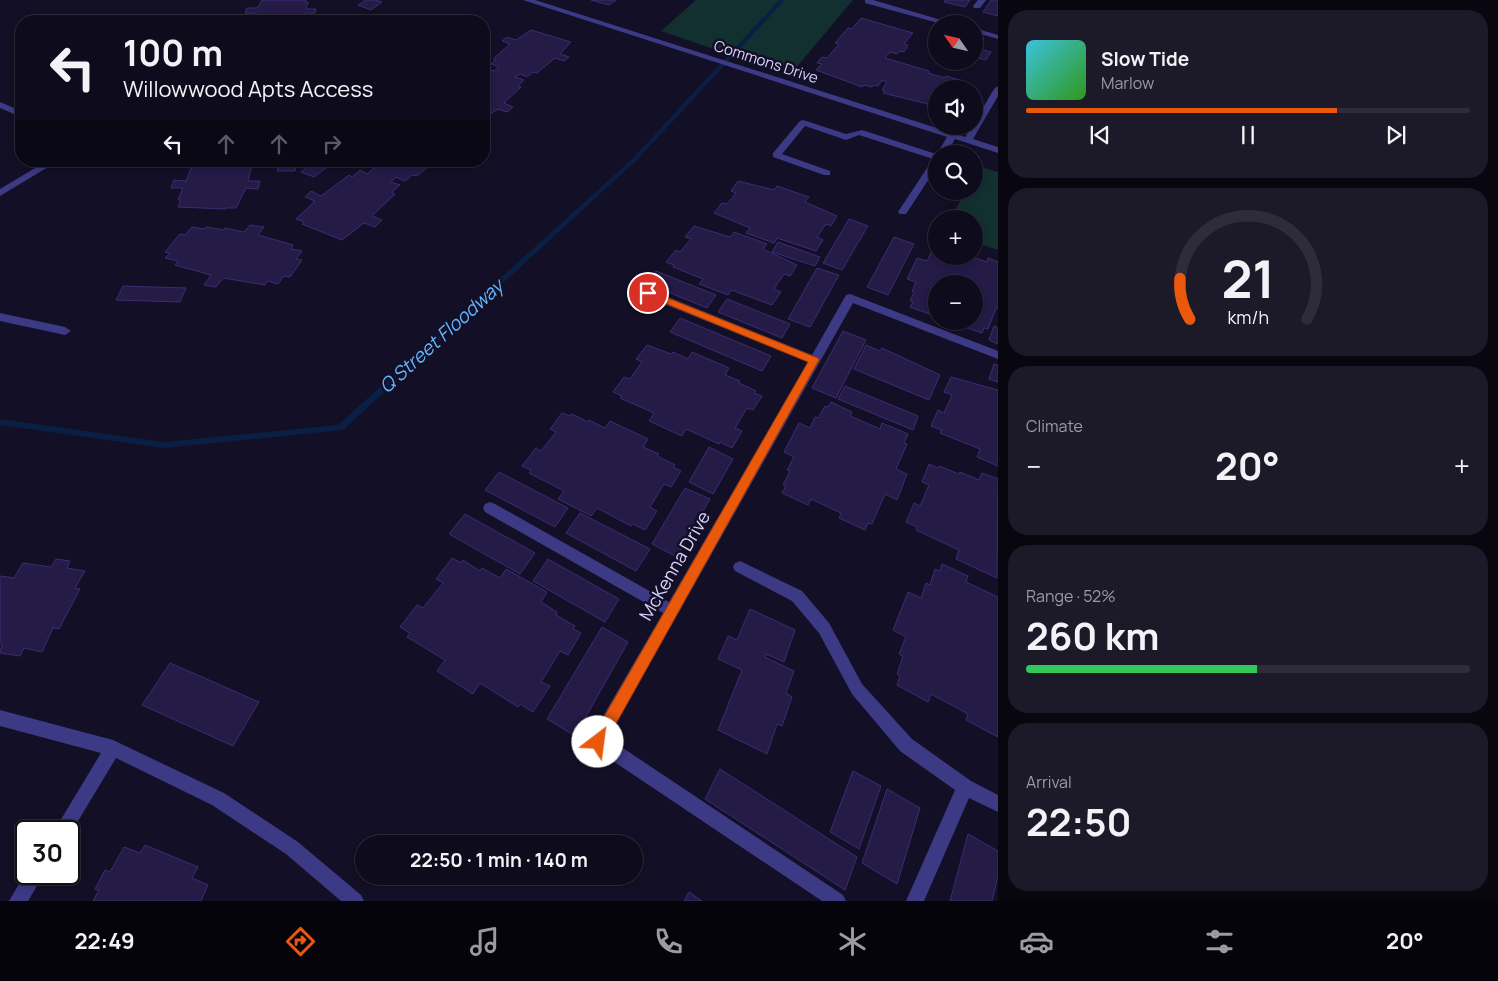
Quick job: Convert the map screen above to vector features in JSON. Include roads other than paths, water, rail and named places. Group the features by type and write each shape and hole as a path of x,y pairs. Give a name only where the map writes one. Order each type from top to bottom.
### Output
{"street":[{"name":"Commons Drive","path":"526,0 928,127"},
{"path":"891,8 898,0"},
{"path":"868,1 928,18"},
{"path":"983,33 998,37"},
{"path":"968,140 998,89"},
{"path":"0,105 15,111"},
{"path":"827,173 776,155 803,123 846,137 859,132 928,156"},
{"name":"Commons Drive","path":"952,135 998,150"},
{"path":"946,145 952,135"},
{"path":"0,193 44,167"},
{"path":"903,212 928,172"},
{"path":"648,293 814,360"},
{"name":"McKenna Drive","path":"837,901 598,742 850,298 998,355"},
{"path":"0,317 65,331"},
{"path":"490,508 672,611"},
{"path":"740,567 797,596 824,628 857,689 906,745 965,787 998,804"},
{"path":"0,718 113,748 218,799 292,848 355,901"},
{"path":"69,820 113,748"},
{"path":"915,901 965,787"},
{"path":"18,901 28,885"}],"waterway":[{"name":"Q Street Floodway","path":"0,422 164,445 340,428 635,159 782,0"}]}
